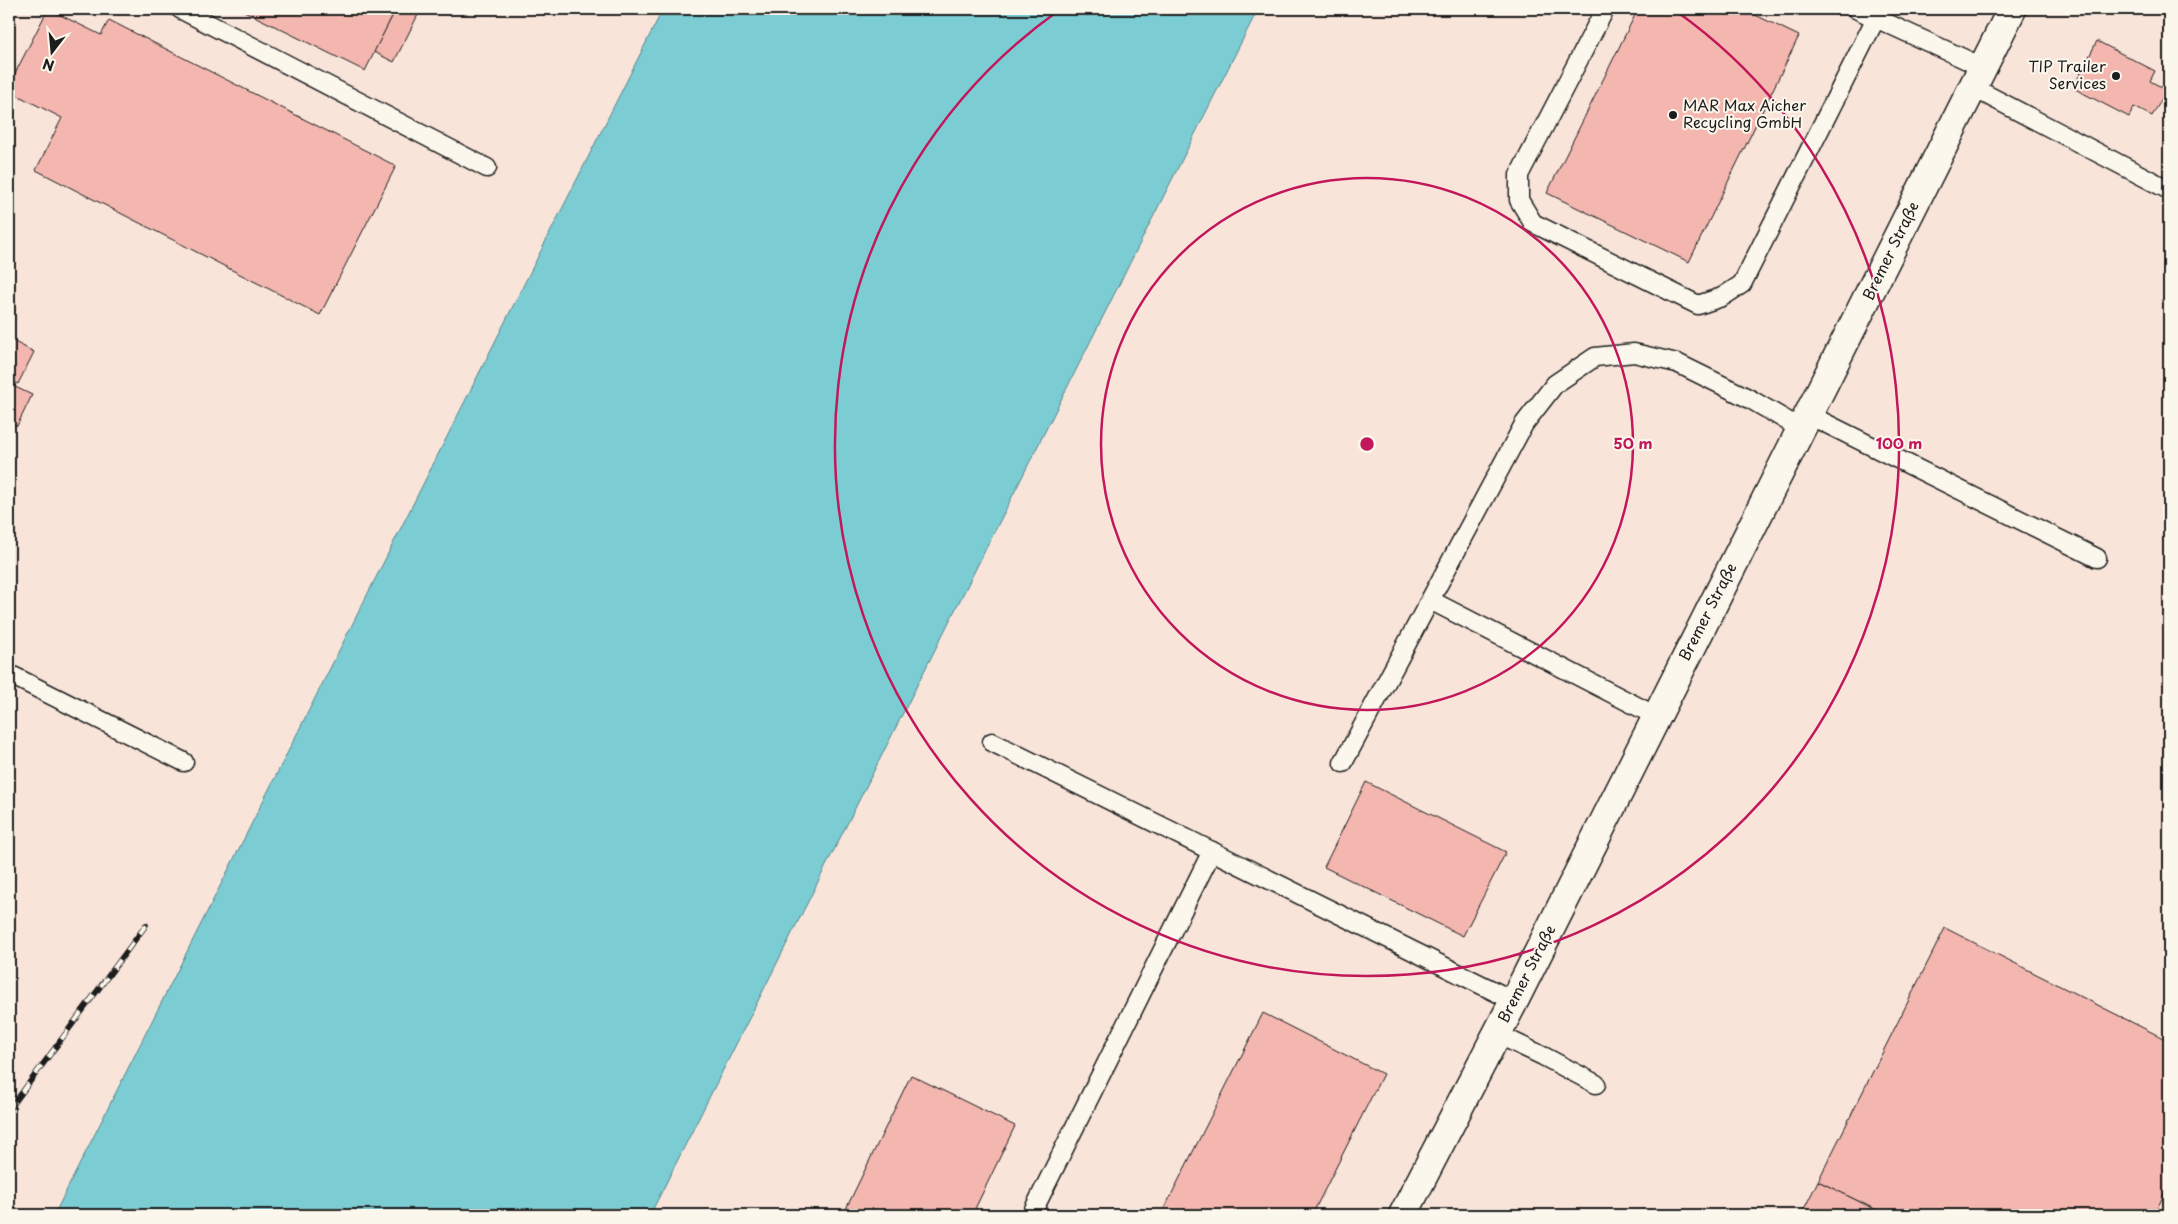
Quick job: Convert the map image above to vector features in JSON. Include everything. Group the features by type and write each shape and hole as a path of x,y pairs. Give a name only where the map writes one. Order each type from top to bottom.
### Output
{"street":[{"name":"Bremer Straße","path":"1403,1215 1514,1001 2012,9"}],"lane":[{"path":"180,9 487,168"},
{"path":"1605,9 1519,175 1519,200 1533,223 1698,306 1722,297 1742,284 1876,18"},
{"path":"1856,9 1876,18 2169,190"},
{"path":"1343,763 1524,424 1555,384 1595,357 1634,353 1678,363 1750,399 1805,422 2097,558"},
{"path":"1430,600 1656,716"},
{"path":"9,674 184,762"},
{"path":"992,742 1514,1001"},
{"path":"1031,1215 1212,851"},
{"path":"1497,1034 1596,1084"}],"shaded area":[{"path":"9,9 2169,9 2169,1215 9,1215"}],"water":[{"path":"663,9 1258,9 650,1215 54,1215"}],"building":[{"path":"48,9 101,35 109,20 396,166 320,315 36,170 62,118 9,91 9,85"},
{"path":"240,9 396,9 365,71"},
{"path":"396,9 421,9 394,62 374,52"},
{"name":"MAR Max Aicher Recycling GmbH","path":"1638,9 1743,9 1799,36 1689,262 1547,193"},
{"path":"1932,9 1946,9 1943,14"},
{"name":"TIP Trailer Services","path":"2097,41 2155,71 2150,81 2167,90 2152,116 2134,107 2129,117 2073,88"},
{"path":"9,339 34,352 18,384 9,379"},
{"path":"9,384 32,395 17,426 9,422"},
{"path":"1366,782 1506,852 1463,936 1324,867"},
{"path":"1945,928 2169,1041 2169,1184 2154,1215 1886,1215 1818,1181"},
{"path":"1263,1013 1383,1074 1312,1215 1161,1215"},
{"path":"911,1075 1015,1126 972,1215 843,1215"},
{"path":"1818,1181 1886,1215 1801,1215"}],"railway":[{"path":"9,1110 146,925"}],"place":[{"name":"TIP Trailer Services","path":"2116,76"},
{"name":"MAR Max Aicher Recycling GmbH","path":"1673,115"}]}
